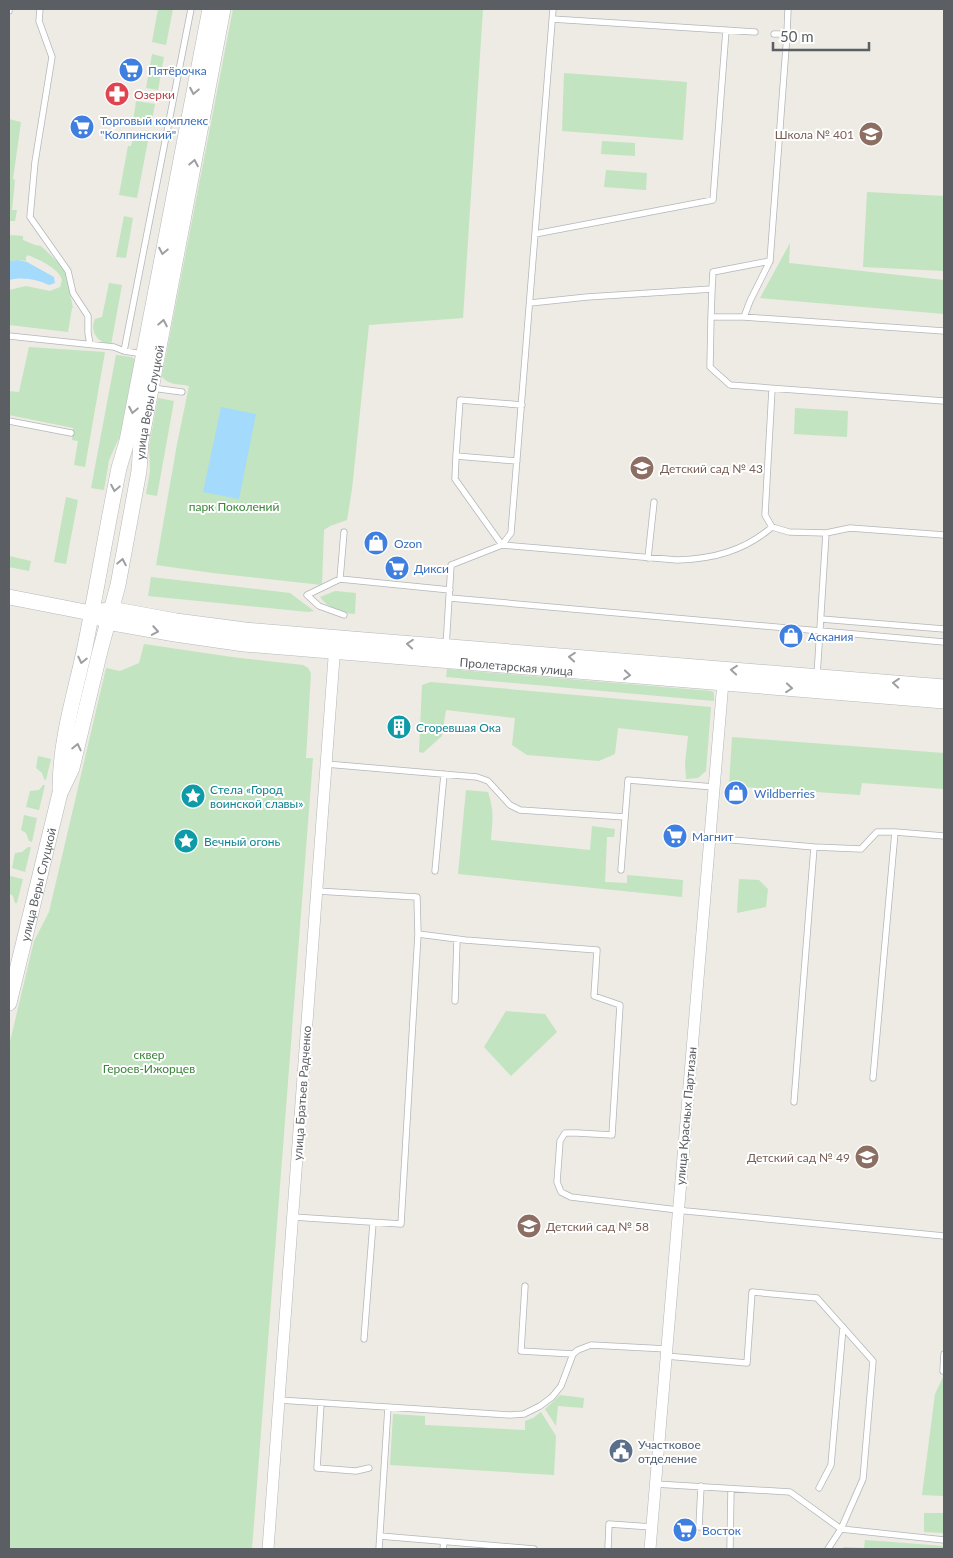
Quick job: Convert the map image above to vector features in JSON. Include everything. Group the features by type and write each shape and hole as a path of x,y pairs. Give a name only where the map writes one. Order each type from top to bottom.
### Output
{"street":[{"name":"улица Веры Слуцкой","path":"60,793 60,766 64,739 92,612 119,468 127,441 210,9"},
{"name":"улица Веры Слуцкой","path":"9,1003 60,793 72,768 118,585 139,471 141,442 224,9"},
{"name":"Пролетарская улица","path":"9,597 109,616 214,626 335,644 723,682 944,701"},
{"name":"Пролетарская улица","path":"335,644 446,647 944,687"},
{"name":"улица Братьев Радченко","path":"268,1549 335,644"},
{"name":"улица Красных Партизан","path":"650,1549 723,682"}],"lane":[{"path":"40,9 39,21 52,57 35,162 30,218 68,271 73,293 88,316 90,344"},
{"path":"124,351 190,9"},
{"path":"502,545 511,533 553,9"},
{"path":"744,317 770,261 788,34 788,9"},
{"path":"552,19 755,32"},
{"path":"535,234 713,200 726,30"},
{"path":"774,34 788,34"},
{"path":"770,261 713,272 710,367 730,385 944,401"},
{"path":"530,303 587,297 712,289"},
{"path":"711,317 744,317 944,331"},
{"path":"9,336 114,347 124,351 144,354"},
{"path":"151,388 182,392"},
{"path":"772,389 765,515 772,527 789,532 826,533 850,528 944,535"},
{"path":"502,545 454,479 460,400 522,405"},
{"path":"9,421 71,433"},
{"path":"456,456 517,461"},
{"path":"648,558 654,502"},
{"path":"446,647 451,565 502,545 648,558 700,559 728,553 764,535 772,527"},
{"path":"340,578 344,532"},
{"path":"817,676 826,533"},
{"path":"344,615 319,606 307,595 340,578 450,590"},
{"path":"450,598 944,642"},
{"path":"821,619 944,629"},
{"path":"326,764 477,777 488,781 510,805 520,810 625,817"},
{"path":"435,871 444,774"},
{"path":"621,870 628,780 714,787"},
{"path":"710,838 861,849 877,832 944,836"},
{"path":"872,1078 895,832"},
{"path":"794,1102 814,846"},
{"path":"293,1217 401,1224 418,934 417,897 317,891"},
{"path":"418,934 457,939 597,950 594,996 620,1005 612,1135 565,1134 560,1141 557,1182 561,1192 571,1198 944,1236"},
{"path":"455,1001 457,939"},
{"path":"364,1339 373,1222"},
{"path":"525,1286 521,1351 574,1354"},
{"path":"279,1400 510,1415 524,1414 552,1397 561,1386 574,1354 591,1344 747,1363 752,1292 817,1298 873,1361 863,1479 841,1530 828,1549"},
{"path":"819,1488 830,1464 843,1327"},
{"path":"943,1371 944,1354"},
{"path":"321,1403 316,1468 356,1471 369,1468"},
{"path":"379,1549 388,1408"},
{"path":"655,1484 790,1492 841,1530 944,1540"},
{"path":"699,1527 701,1486"},
{"path":"730,1549 731,1488"},
{"path":"608,1549 609,1524 652,1527"},
{"path":"380,1536 534,1549"},
{"path":"444,1542 444,1549"}],"green space":[{"path":"158,9 173,9 166,45 152,42"},
{"name":"парк Поколений","path":"233,9 483,9 463,318 369,325 347,520 324,530 322,585 156,565 189,386 170,383 162,376"},
{"path":"152,54 164,57 158,90 146,88"},
{"path":"564,73 687,82 683,140 562,131"},
{"path":"136,101 155,104 151,125 133,122"},
{"path":"9,119 21,122 13,179 15,180 12,210 17,210 15,221 10,221 9,231"},
{"path":"133,138 148,141 137,198 119,195 128,146 131,146"},
{"path":"602,141 635,143 635,156 601,154"},
{"path":"606,170 647,173 646,190 604,187"},
{"path":"867,192 944,196 944,271 863,267"},
{"path":"124,216 133,218 126,258 116,257"},
{"path":"9,235 23,236 23,240 41,246 65,269 73,308 68,332 9,325 9,290 26,286 50,291 60,287 62,280 53,268 28,255 26,261 9,261"},
{"path":"790,243 789,263 944,280 944,314 760,298"},
{"path":"109,283 122,285 111,345 102,342 96,336 93,328 95,319 102,317"},
{"path":"29,347 105,352 85,467 74,465 78,441 72,440 73,428 9,415 9,391 19,392"},
{"path":"116,355 135,359 120,436 109,460 104,490 91,488"},
{"path":"158,398 174,401 157,496 146,494 150,471 149,446"},
{"path":"795,408 848,411 847,437 794,434"},
{"path":"66,497 78,500 66,564 54,562"},
{"path":"9,556 31,561 29,571 9,567"},
{"path":"151,577 290,593 314,611 308,612 148,596"},
{"path":"335,591 356,593 355,614 335,609 320,597"},
{"name":"сквер Героев-Ижорцев","path":"144,644 303,665 311,673 306,758 313,758 252,1549 9,1549 9,1046 34,941 49,912 106,668 120,671 139,663"},
{"path":"447,669 712,691 714,693 714,701 446,677"},
{"path":"431,682 711,707 706,771 698,778 686,779 685,763 688,736 618,728 615,754 599,761 527,755 512,745 515,718 446,710 442,736 423,753 419,752 422,685"},
{"path":"732,737 944,753 944,789 862,783 860,795 729,786"},
{"path":"38,756 51,759 46,780 36,768"},
{"path":"45,785 39,810 26,807 30,791 39,790"},
{"path":"466,790 488,792 492,811 491,840 590,850 592,826 615,829 614,837 607,837 605,882 627,883 627,875 683,880 682,897 458,874"},
{"path":"24,815 37,818 32,842 29,841 26,833 21,830"},
{"path":"31,847 25,872 12,868 15,853 22,852"},
{"path":"10,876 23,879 17,903 15,903 13,896 9,893"},
{"path":"739,879 759,880 768,889 766,907 737,913"},
{"path":"506,1011 545,1014 557,1032 511,1076 484,1047"},
{"path":"944,1375 944,1533 924,1532 924,1513 943,1513 943,1496 922,1495 935,1394"},
{"path":"560,1395 584,1398 583,1408 558,1406 556,1426 545,1409"},
{"path":"541,1412 556,1436 554,1475 390,1465 393,1414 425,1416 425,1425 525,1430 525,1421"},
{"path":"865,1540 944,1546 944,1549 842,1549 844,1547 864,1548"}],"water":[{"path":"9,261 27,262 54,277 55,283 49,285 30,279 9,280"},
{"path":"221,407 256,414 239,499 203,492"}],"place":[{"name":"Пятёрочка","path":"131,70"},
{"name":"Озерки","path":"117,94"},
{"name":"Торговый комплекс \"Колпинский\"","path":"82,127"},
{"name":"Школа № 401","path":"871,134"},
{"name":"Детский сад № 43","path":"642,468"},
{"name":"Ozon","path":"376,543"},
{"name":"Дикси","path":"397,568"},
{"name":"Аскания","path":"791,636"},
{"name":"Сгоревшая Ока","path":"399,727"},
{"name":"Wildberries","path":"736,793"},
{"name":"Стела «Город воинской славы»","path":"193,796"},
{"name":"Магнит","path":"675,836"},
{"name":"Вечный огонь","path":"186,841"},
{"name":"Детский сад № 49","path":"867,1157"},
{"name":"Детский сад № 58","path":"529,1226"},
{"name":"Участковое отделение","path":"621,1451"},
{"name":"Восток","path":"685,1530"}]}
